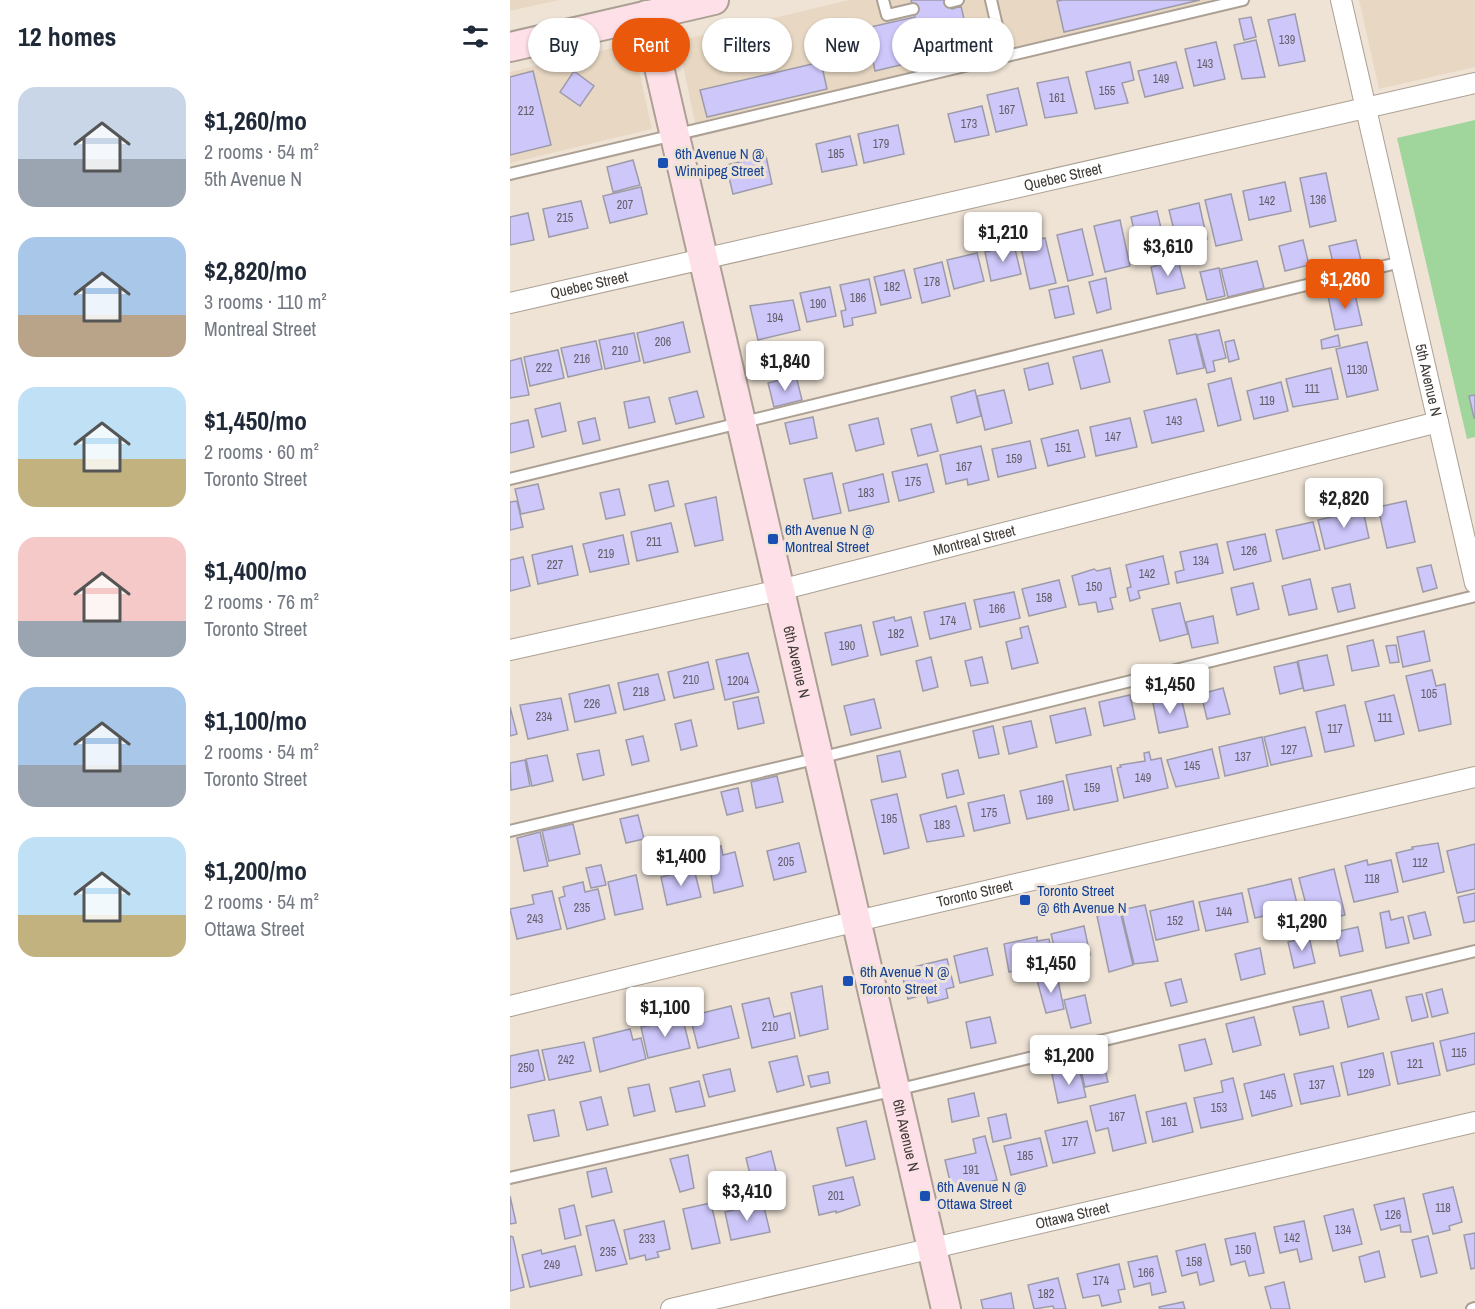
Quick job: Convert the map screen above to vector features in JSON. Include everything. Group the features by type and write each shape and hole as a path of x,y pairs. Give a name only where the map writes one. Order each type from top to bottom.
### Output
{"street":[{"path":"510,47 714,0"},
{"name":"5th Avenue N","path":"1341,0 1475,584"},
{"name":"6th Avenue N","path":"647,15 946,1309"},
{"name":"Quebec Street","path":"510,303 1475,83"},
{"name":"Montreal Street","path":"510,650 780,590 1438,422"},
{"name":"Toronto Street","path":"510,1006 856,921 1475,777"},
{"name":"Ottawa Street","path":"671,1309 1475,1122"}],"lane":[{"path":"883,0 887,15 913,9"},
{"path":"991,0 995,18"},
{"path":"1014,54 1244,0"},
{"path":"510,174 937,72"},
{"path":"510,478 742,424 1401,262"},
{"path":"510,831 819,758 1475,596"},
{"path":"510,1178 896,1090 1475,951"}],"shaded area":[{"path":"510,0 559,0 510,11"},
{"path":"849,0 1224,0 1014,49 1014,18 892,18 892,72 914,72 695,123 684,72 690,72 690,38 702,35 702,72 792,72 792,18 774,18"},
{"path":"1359,0 1475,0 1475,67 1379,89"},
{"path":"612,48 612,72 639,72 652,129 510,163 510,72 528,68 528,72 600,72 600,51"}],"green space":[{"path":"1475,120 1475,437 1467,439 1397,138"}],"building":[{"path":"911,0 950,0 952,9 961,6 964,18 911,18 915,17"},
{"path":"1200,0 1064,32 1057,1"},
{"path":"1295,14 1305,61 1279,66 1268,20"},
{"path":"1251,17 1256,37 1244,40 1239,19"},
{"path":"892,22 892,67 880,70 880,25"},
{"path":"1256,40 1265,77 1242,79 1234,45"},
{"path":"1216,42 1225,79 1194,86 1185,49"},
{"path":"1130,62 1134,80 1122,83 1128,103 1095,109 1086,72"},
{"path":"1176,62 1183,88 1145,97 1138,71"},
{"path":"804,66 804,72 823,72 827,89 707,117 700,90 778,72 792,72 792,69"},
{"path":"533,72 551,145 510,155 510,77"},
{"path":"573,72 594,86 580,106 560,92"},
{"path":"1068,77 1077,113 1045,118 1037,83"},
{"path":"1018,88 1027,125 996,132 987,95"},
{"path":"982,106 989,135 955,142 948,114"},
{"path":"898,125 904,154 864,163 858,134"},
{"path":"850,136 857,165 822,172 816,144"},
{"path":"766,156 772,184 733,194 726,165"},
{"path":"633,160 640,185 613,192 607,167"},
{"path":"1326,173 1336,221 1310,227 1300,178"},
{"path":"1285,182 1291,211 1249,220 1243,191"},
{"path":"641,187 647,214 610,223 603,196"},
{"path":"1231,194 1242,240 1216,246 1205,200"},
{"path":"581,201 588,228 549,237 543,209"},
{"path":"1199,203 1207,239 1178,246 1169,210"},
{"path":"1157,211 1168,258 1142,264 1131,217"},
{"path":"528,213 534,240 510,245 510,217"},
{"path":"1120,220 1130,266 1105,272 1094,226"},
{"path":"1082,229 1093,275 1068,281 1057,235"},
{"path":"1045,238 1056,283 1030,289 1020,243"},
{"path":"1303,240 1309,265 1285,271 1279,246"},
{"path":"1356,240 1362,265 1335,271 1329,246"},
{"path":"1014,245 1021,274 991,281 985,252"},
{"path":"977,253 984,281 954,289 947,260"},
{"path":"1178,260 1185,288 1157,294 1151,267"},
{"path":"1257,261 1264,288 1228,297 1221,269"},
{"path":"942,262 950,296 922,303 914,269"},
{"path":"1219,268 1225,296 1207,300 1200,272"},
{"path":"904,270 911,298 881,305 874,277"},
{"path":"1106,278 1111,309 1097,313 1089,282"},
{"path":"869,279 876,313 852,318 853,325 844,327 841,311 846,310 840,285"},
{"path":"1068,286 1074,314 1055,318 1049,290"},
{"path":"830,287 836,316 807,322 800,293"},
{"path":"1354,290 1362,325 1335,330 1328,296"},
{"path":"793,300 800,330 758,340 750,306"},
{"path":"683,322 690,352 644,363 637,333"},
{"path":"1219,330 1226,358 1213,361 1215,371 1207,373 1197,335"},
{"path":"634,333 640,361 605,369 599,340"},
{"path":"1196,334 1204,368 1177,374 1169,340"},
{"path":"1338,335 1340,346 1322,349 1321,340"},
{"path":"1234,340 1239,359 1229,362 1225,342"},
{"path":"596,341 602,369 568,377 561,348"},
{"path":"1367,342 1378,390 1347,397 1336,349"},
{"path":"558,350 564,378 530,386 524,357"},
{"path":"1102,350 1110,382 1081,389 1073,357"},
{"path":"521,358 529,395 510,398 510,361"},
{"path":"1048,363 1053,384 1029,390 1024,369"},
{"path":"1331,368 1338,399 1293,407 1286,379"},
{"path":"796,376 802,400 774,407 768,383"},
{"path":"1231,378 1241,420 1218,426 1208,384"},
{"path":"1281,382 1288,411 1254,419 1247,391"},
{"path":"975,390 981,416 957,423 951,397"},
{"path":"1004,390 1012,423 985,430 977,396"},
{"path":"697,391 704,417 676,424 669,398"},
{"path":"1475,395 1475,418 1474,418 1469,396"},
{"path":"649,397 655,422 629,428 624,402"},
{"path":"1196,399 1204,431 1152,443 1144,411"},
{"path":"560,403 566,431 542,437 535,409"},
{"path":"813,417 817,438 790,444 785,423"},
{"path":"595,418 600,440 583,444 578,422"},
{"path":"878,418 884,444 856,451 849,425"},
{"path":"1130,418 1137,447 1096,456 1090,427"},
{"path":"528,420 534,447 510,453 510,424"},
{"path":"931,424 938,451 918,456 911,429"},
{"path":"1078,430 1085,457 1048,466 1041,439"},
{"path":"1030,441 1036,468 998,477 992,449"},
{"path":"981,446 989,480 968,485 967,479 946,484 940,455"},
{"path":"927,464 934,492 899,501 892,472"},
{"path":"832,473 841,513 813,519 804,479"},
{"path":"883,474 889,502 849,511 843,484"},
{"path":"668,481 674,506 655,511 649,485"},
{"path":"538,484 544,509 521,514 515,489"},
{"path":"619,489 625,515 606,519 600,493"},
{"path":"716,497 723,540 695,546 685,504"},
{"path":"517,501 523,527 510,530 510,502"},
{"path":"1406,501 1415,542 1387,548 1378,507"},
{"path":"1363,510 1369,538 1325,549 1318,520"},
{"path":"1313,522 1320,550 1283,559 1276,530"},
{"path":"671,523 678,552 637,561 631,532"},
{"path":"1265,534 1271,561 1234,570 1227,542"},
{"path":"623,535 629,564 590,572 583,544"},
{"path":"1217,544 1223,573 1177,583 1175,572 1184,570 1180,552"},
{"path":"572,546 578,575 538,584 532,555"},
{"path":"1163,556 1169,584 1138,591 1140,598 1130,601 1127,588 1131,587 1126,565"},
{"path":"523,557 530,586 510,591 510,560"},
{"path":"1431,565 1437,588 1423,592 1417,568"},
{"path":"1110,568 1116,597 1110,598 1113,609 1098,612 1096,602 1079,605 1072,576 1094,569 1097,571"},
{"path":"1310,579 1317,609 1289,615 1282,586"},
{"path":"1059,580 1066,607 1029,616 1022,589"},
{"path":"1253,583 1259,609 1237,615 1231,588"},
{"path":"1350,584 1355,608 1338,612 1332,588"},
{"path":"1014,592 1020,618 980,627 974,600"},
{"path":"965,603 971,629 930,639 924,612"},
{"path":"1180,603 1188,634 1160,641 1152,609"},
{"path":"1213,616 1218,643 1192,648 1186,622"},
{"path":"894,617 895,621 911,617 918,646 881,655 873,622"},
{"path":"861,625 868,656 832,665 825,633"},
{"path":"1028,626 1038,663 1012,669 1006,642 1022,638 1020,628"},
{"path":"1424,631 1430,661 1403,667 1397,637"},
{"path":"1373,640 1379,666 1352,671 1347,646"},
{"path":"1396,645 1399,662 1390,663 1386,646"},
{"path":"748,653 759,692 725,700 716,660"},
{"path":"1327,655 1334,685 1304,691 1298,661"},
{"path":"931,657 938,687 923,691 916,661"},
{"path":"982,657 988,683 971,686 965,661"},
{"path":"708,662 714,689 674,698 668,672"},
{"path":"1297,662 1303,688 1280,694 1274,667"},
{"path":"1432,670 1436,686 1445,684 1451,724 1419,731 1406,676"},
{"path":"658,674 665,700 624,710 618,683"},
{"path":"609,685 616,713 575,722 569,694"},
{"path":"1223,688 1230,714 1207,719 1201,694"},
{"path":"1130,695 1135,719 1104,726 1099,702"},
{"path":"1394,695 1404,734 1375,741 1365,702"},
{"path":"758,697 764,723 738,729 733,702"},
{"path":"1181,697 1188,727 1159,733 1153,703"},
{"path":"561,698 568,730 528,739 520,705"},
{"path":"874,699 881,728 851,735 844,706"},
{"path":"1345,705 1354,746 1325,752 1316,712"},
{"path":"510,707 517,734 510,736"},
{"path":"1085,708 1091,735 1056,743 1050,716"},
{"path":"691,720 697,746 681,750 675,724"},
{"path":"1031,721 1037,747 1009,754 1003,727"},
{"path":"993,726 999,754 979,758 973,731"},
{"path":"1305,727 1312,756 1271,765 1264,737"},
{"path":"643,736 649,761 632,765 626,740"},
{"path":"1262,737 1268,766 1225,776 1219,747"},
{"path":"1212,749 1219,778 1176,787 1167,760"},
{"path":"599,750 604,775 583,780 577,754"},
{"path":"900,751 906,777 882,782 877,756"},
{"path":"1149,752 1151,760 1161,758 1168,788 1124,798 1117,768 1121,767 1120,765 1145,761 1144,753"},
{"path":"547,755 553,781 532,786 526,759"},
{"path":"525,760 530,786 511,790 510,763"},
{"path":"1111,766 1118,801 1074,810 1066,775"},
{"path":"958,770 964,794 947,798 942,774"},
{"path":"777,776 783,802 756,808 751,782"},
{"path":"1063,781 1069,810 1027,819 1020,791"},
{"path":"738,788 743,811 727,815 721,792"},
{"path":"897,794 909,848 884,854 871,800"},
{"path":"1004,795 1010,823 974,831 968,803"},
{"path":"956,806 964,836 927,842 920,815"},
{"path":"638,815 644,839 626,843 620,819"},
{"path":"573,824 580,854 549,861 542,831"},
{"path":"540,832 548,866 524,871 517,838"},
{"path":"799,843 806,872 774,880 767,851"},
{"path":"1438,843 1444,872 1403,882 1396,853 1413,849 1412,847"},
{"path":"1475,844 1475,889 1457,893 1447,851"},
{"path":"721,846 723,855 735,852 743,886 714,893 707,849"},
{"path":"1367,860 1368,865 1391,860 1398,892 1354,902 1345,866"},
{"path":"601,865 606,885 591,888 586,868"},
{"path":"694,869 701,897 667,905 661,877"},
{"path":"1334,869 1345,915 1328,919 1326,907 1308,912 1299,878"},
{"path":"636,875 643,909 615,915 608,882"},
{"path":"1291,879 1298,908 1255,918 1248,889"},
{"path":"583,882 585,892 598,889 605,919 567,929 559,898 565,896 563,887"},
{"path":"552,891 561,929 517,939 510,909 534,904 532,895"},
{"path":"1242,893 1248,922 1206,931 1199,902"},
{"path":"1475,893 1475,921 1464,923 1458,897"},
{"path":"1193,901 1199,930 1156,940 1150,911"},
{"path":"1145,905 1158,961 1134,964 1121,910"},
{"path":"1120,911 1133,965 1109,972 1097,916"},
{"path":"1389,911 1391,920 1403,917 1409,943 1386,948 1380,913"},
{"path":"1425,912 1431,935 1414,939 1408,916"},
{"path":"1084,926 1090,955 1058,962 1051,934"},
{"path":"1358,927 1363,951 1340,956 1335,932"},
{"path":"1037,937 1037,941 1049,939 1053,959 1041,961 1042,965 1009,972 1004,944"},
{"path":"1309,937 1315,963 1294,968 1288,942"},
{"path":"987,948 993,975 960,983 954,956"},
{"path":"1260,948 1265,974 1241,980 1235,954"},
{"path":"947,959 954,987 946,989 948,998 928,1003 926,994 908,999 901,970"},
{"path":"1057,976 1064,1009 1046,1013 1037,980"},
{"path":"1181,979 1187,1002 1171,1006 1165,983"},
{"path":"822,986 828,1029 800,1036 791,993"},
{"path":"1442,989 1448,1013 1432,1017 1426,993"},
{"path":"1371,990 1379,1019 1348,1027 1341,997"},
{"path":"1422,994 1428,1017 1412,1021 1406,997"},
{"path":"1085,995 1091,1023 1071,1028 1064,1000"},
{"path":"769,998 774,1017 790,1013 795,1038 752,1048 742,1004"},
{"path":"1323,1001 1329,1028 1300,1035 1293,1007"},
{"path":"731,1006 739,1038 698,1048 690,1016"},
{"path":"990,1017 996,1043 971,1048 966,1022"},
{"path":"1254,1017 1261,1045 1233,1052 1226,1024"},
{"path":"683,1020 690,1048 648,1058 641,1027"},
{"path":"630,1029 633,1040 641,1038 646,1059 600,1072 593,1038"},
{"path":"1475,1033 1475,1064 1447,1071 1440,1041"},
{"path":"1205,1039 1212,1064 1185,1071 1179,1045"},
{"path":"584,1042 591,1071 549,1080 542,1050"},
{"path":"1433,1043 1440,1075 1398,1084 1391,1052"},
{"path":"538,1050 545,1080 510,1088 510,1056"},
{"path":"1383,1053 1390,1085 1348,1095 1341,1063"},
{"path":"797,1056 804,1085 777,1092 769,1062"},
{"path":"1102,1057 1108,1082 1085,1087 1079,1062"},
{"path":"1333,1066 1340,1096 1301,1104 1294,1074"},
{"path":"1079,1068 1086,1097 1058,1103 1052,1074"},
{"path":"730,1069 735,1091 709,1097 703,1075"},
{"path":"828,1072 830,1083 811,1087 808,1076"},
{"path":"1284,1074 1292,1106 1252,1116 1244,1084"},
{"path":"1233,1078 1243,1119 1201,1128 1194,1098 1223,1092 1221,1081"},
{"path":"699,1081 705,1106 676,1112 670,1088"},
{"path":"649,1084 655,1111 634,1116 628,1088"},
{"path":"974,1093 979,1116 952,1122 948,1099"},
{"path":"1135,1095 1146,1143 1113,1151 1108,1128 1096,1131 1090,1106"},
{"path":"601,1097 608,1125 587,1130 580,1102"},
{"path":"1186,1103 1193,1132 1153,1142 1146,1112"},
{"path":"554,1110 559,1136 534,1141 528,1115"},
{"path":"1006,1114 1011,1138 993,1142 988,1118"},
{"path":"866,1121 875,1159 846,1166 837,1128"},
{"path":"1087,1121 1095,1153 1053,1163 1045,1131"},
{"path":"985,1136 997,1180 952,1190 945,1160 976,1153 973,1139"},
{"path":"1040,1138 1047,1166 1011,1175 1004,1146"},
{"path":"771,1151 779,1183 754,1190 746,1158"},
{"path":"688,1155 694,1188 680,1192 670,1159"},
{"path":"606,1168 612,1192 592,1197 587,1172"},
{"path":"853,1177 860,1205 836,1213 836,1211 819,1215 813,1186"},
{"path":"1453,1187 1462,1222 1449,1226 1450,1230 1433,1234 1423,1194"},
{"path":"510,1196 516,1223 510,1224"},
{"path":"1404,1198 1411,1232 1401,1232 1400,1225 1381,1230 1374,1205"},
{"path":"711,1203 720,1243 692,1249 683,1209"},
{"path":"763,1203 770,1232 731,1240 725,1212"},
{"path":"574,1205 581,1235 565,1239 559,1209"},
{"path":"1353,1209 1362,1244 1333,1251 1324,1216"},
{"path":"614,1220 627,1264 596,1271 586,1226"},
{"path":"664,1221 670,1249 657,1252 659,1257 646,1260 645,1255 630,1259 624,1230"},
{"path":"1304,1221 1312,1259 1300,1262 1297,1249 1280,1253 1274,1227"},
{"path":"1255,1233 1264,1273 1249,1276 1245,1261 1231,1265 1225,1239"},
{"path":"1475,1233 1475,1268 1471,1269 1464,1235"},
{"path":"510,1236 513,1237 524,1287 510,1291"},
{"path":"1428,1236 1437,1273 1421,1277 1412,1240"},
{"path":"1205,1244 1214,1281 1200,1285 1197,1272 1182,1276 1176,1251"},
{"path":"575,1246 582,1275 530,1287 522,1255 541,1250 542,1254"},
{"path":"1379,1251 1385,1277 1365,1282 1359,1257"},
{"path":"1157,1256 1166,1292 1152,1295 1150,1283 1134,1287 1128,1262"},
{"path":"1119,1264 1125,1289 1118,1290 1121,1302 1102,1306 1099,1295 1083,1298 1077,1274"},
{"path":"1058,1278 1066,1309 1054,1309 1053,1306 1034,1309 1028,1285"},
{"path":"1284,1282 1290,1309 1271,1309 1265,1287"},
{"path":"1011,1293 1014,1309 983,1309 981,1300"},
{"path":"1183,1302 1185,1309 1160,1309 1159,1307"}],"place":[{"name":"6th Avenue N @ Winnipeg Street","path":"663,163"},
{"name":"6th Avenue N @ Montreal Street","path":"773,539"},
{"name":"Toronto Street @ 6th Avenue N","path":"1025,900"},
{"name":"6th Avenue N @ Toronto Street","path":"848,981"},
{"name":"6th Avenue N @ Ottawa Street","path":"925,1196"}]}
